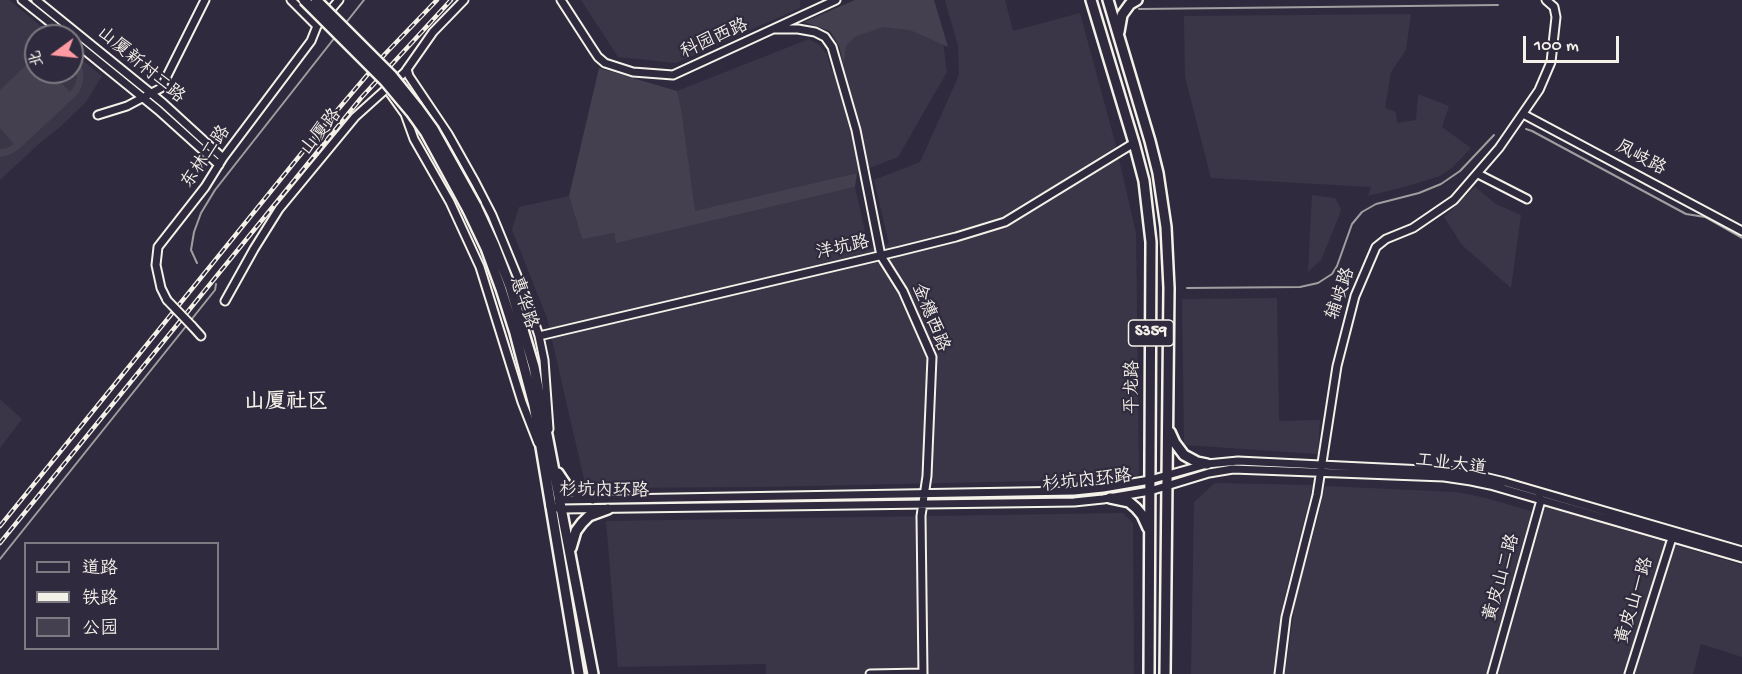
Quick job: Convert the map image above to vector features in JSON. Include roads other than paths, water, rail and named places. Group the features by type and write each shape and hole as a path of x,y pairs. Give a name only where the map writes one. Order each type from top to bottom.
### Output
{"main road":[{"name":"惠华路","path":"304,0 385,81 411,112 494,245 524,330 534,367 546,450 550,506 579,674"},
{"name":"惠华路","path":"316,0 392,76 417,107 433,129 472,208"},
{"name":"平龙路","path":"1091,0 1144,182 1151,242 1149,674"},
{"name":"平龙路","path":"1108,0 1150,141 1166,227 1169,288 1165,674"},
{"path":"1119,38 1122,15 1130,4 1137,0"},
{"path":"1168,420 1171,436 1179,449 1190,459 1207,464"},
{"name":"惠华路","path":"546,450 554,466 593,674"},
{"path":"554,466 566,485 574,492 593,499"},
{"path":"1110,498 1129,502 1136,507 1147,524 1150,536"},
{"path":"570,554 572,542 582,523 589,516 608,509"}],"street":[{"name":"山厦新村二路","path":"22,0 51,24"},
{"name":"山厦新村二路","path":"36,0 151,93 223,158"},
{"path":"98,115 127,106 161,88 206,0"},
{"path":"291,0 317,26"},
{"name":"山厦路","path":"225,301 279,209 355,117 408,69 432,32 464,0"},
{"name":"科园西路","path":"561,0 598,57 605,63 633,72 673,75 837,0"},
{"name":"辅岐路","path":"1279,674 1286,617 1314,512 1335,378 1349,315 1372,253 1381,242 1413,228 1449,204 1478,174 1523,114 1544,81 1551,62 1556,12 1546,0"},
{"name":"东林二路","path":"201,336 167,300 161,288 156,265 158,247 205,187 223,158 311,41 317,26 335,1"},
{"name":"金穗西路","path":"775,29 815,32 825,37 832,47 856,130 881,256 903,291 932,357 927,476 921,516 923,674"},
{"name":"山厦新村二路","path":"84,50 219,165"},
{"path":"408,69 409,76 448,134 488,206 527,300 539,336 547,388 546,450"},
{"path":"388,88 405,114 414,139 450,202 480,267 528,420 546,450"},
{"name":"凤岐路","path":"1523,114 1742,231"},
{"name":"洋坑路","path":"539,336 881,256 1005,222 1134,143"},
{"path":"1478,174 1527,199"},
{"name":"工业大道","path":"1150,491 1167,480 1207,464 1238,461 1458,479 1490,485 1742,558"},
{"name":"工业大道","path":"1150,480 1167,480 1224,470 1322,469 1452,472 1486,477 1742,551"},
{"name":"杉坑内环路","path":"550,506 593,499 1074,490 1150,480"},
{"name":"杉坑内环路","path":"561,505 608,509 1074,502 1150,491"},
{"path":"1537,492 1541,500"},
{"name":"黄皮山二路","path":"1492,674 1541,500"},
{"name":"黄皮山一路","path":"1629,674 1672,538"},
{"path":"573,674 577,664"},
{"path":"870,674 923,674"}],"waterway":[{"path":"345,24 364,0"},
{"path":"1139,9 1498,5"},
{"path":"197,263 191,250 194,232 201,213 215,190 336,36"},
{"path":"1526,129 1686,214 1705,217 1742,238"},
{"path":"1187,288 1300,287 1318,283 1332,274 1337,266 1352,224 1362,212 1376,204 1419,193 1441,184 1460,171 1494,135"},
{"path":"191,320 215,290 216,284"},
{"path":"0,559 187,325"}],"railway":[{"path":"0,526 318,133 385,54 437,0"},
{"path":"0,543 361,98 451,0"}],"district":[{"name":"山厦社区","path":"286,404"}]}
